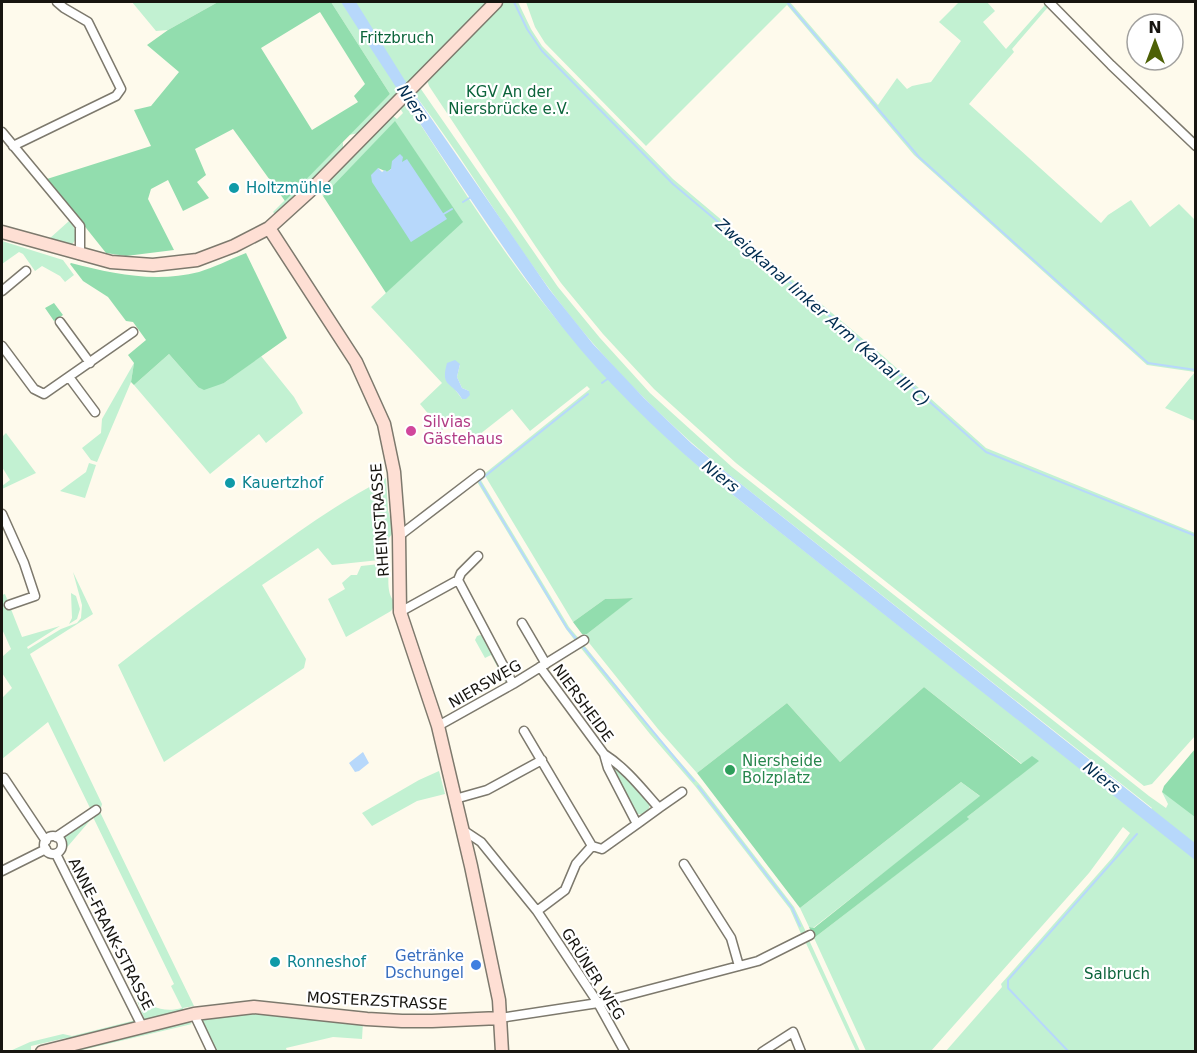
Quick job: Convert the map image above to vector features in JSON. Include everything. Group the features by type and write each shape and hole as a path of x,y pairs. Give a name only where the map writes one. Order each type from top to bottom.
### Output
{"street":[{"path":"13,146 116,96 121,89 88,22 57,2"},
{"path":"2,232 111,262 153,266 197,260 234,246 269,228 312,189 496,2"},
{"path":"1049,2 1196,146"},
{"path":"2,132 80,226 80,255"},
{"name":"RHEINSTRASSE","path":"269,228 356,362 384,424 394,472 399,536 400,612 438,726 463,830 499,1000 502,1052"},
{"path":"2,291 26,271"},
{"path":"60,322 90,363"},
{"path":"2,346 34,389 44,394 133,332"},
{"path":"69,377 95,412"},
{"path":"399,536 480,474"},
{"path":"2,514 24,563 35,596 9,605"},
{"path":"400,612 458,580 461,573 478,556"},
{"path":"458,580 513,684"},
{"name":"NIERSWEG","path":"522,623 543,665"},
{"name":"NIERSWEG","path":"438,726 513,684 584,640"},
{"name":"NIERSHEIDE","path":"543,665 604,754 621,767 659,808"},
{"path":"524,731 592,846 602,849 682,792"},
{"name":"NIERSHEIDE","path":"604,754 608,768 637,824"},
{"path":"455,799 486,790 542,760"},
{"name":"ANNE-FRANK-STRASSE","path":"4,778 50,853 56,854"},
{"path":"2,871 46,845 50,837 56,837 96,810"},
{"name":"GRÜNER WEG","path":"463,830 481,842 537,911 598,1003 625,1052"},
{"name":"ANNE-FRANK-STRASSE","path":"56,837 62,845 56,854"},
{"path":"537,911 566,890 576,864 592,846"},
{"name":"ANNE-FRANK-STRASSE","path":"56,854 142,1026"},
{"path":"684,864 731,938 739,966"},
{"name":"MOSTERZSTRASSE","path":"42,1052 194,1014 254,1007 402,1021 432,1022 500,1018 598,1003 758,961 810,935"},
{"path":"194,1014 212,1052"},
{"path":"762,1052 793,1032 801,1052"}],"green space":[{"path":"132,2 218,2 168,30 156,31"},
{"path":"218,2 331,2 390,94 285,201 233,129 195,149 206,175 197,182 209,198 183,211 168,180 151,189 148,199 174,250 126,256 106,253 47,179 151,146 134,110 151,106 179,72 147,45 168,30","holes":["320,12 365,84 354,96 358,102 312,130 261,48"]},
{"path":"331,2 490,2 414,79 558,287 650,393 732,467 1166,808 1168,804 1162,792 1170,797 1195,765 1195,1051 946,1051 1002,987 1001,984 1112,858 1130,833 1123,827 1089,873 931,1051 866,1051 814,938 968,819 967,817 1038,761 1022,764 924,687 840,762 787,703 697,773 658,729 582,634 587,634 632,598 605,599 573,622 484,474 590,389 587,386 530,431 512,409 475,438 457,417 442,430 420,404 442,383 371,307 462,221 395,122 323,196 319,190 389,116 397,119 403,113 394,99 359,133 349,135 390,94","holes":["405,82 548,287 588,338 632,386 678,431 727,473 1152,808 1143,818 719,484 648,419 582,350 506,253 409,107","460,364 457,377 462,388 469,391 462,399 446,377"]},
{"name":"KGV An der Niersbrücke e.V.","path":"501,2 518,2 542,46 673,179 883,356 986,448 1195,533 1195,736 1152,784 1144,786 736,463 654,389 603,334 561,283 536,247 429,86 426,77"},
{"path":"526,2 790,2 878,105 897,78 907,89 931,82 961,41 939,22 959,2 987,2 995,11 983,22 1006,49 1045,2 1049,6 1012,49 1014,52 969,104 1101,223 1108,215 1131,200 1150,227 1179,204 1195,220 1195,372 1147,365 914,155 787,5 646,146 545,43 535,27"},
{"path":"395,121 463,222 386,293 323,196","holes":["378,168 387,172 391,169 411,242"]},
{"path":"343,142 343,151 292,201 275,214 273,212"},
{"path":"69,221 76,236 71,245 49,239"},
{"path":"2,241 63,260 74,275 65,282 60,276 42,266 35,271 19,252 2,264"},
{"path":"246,253 287,338 224,383 204,390 198,387 169,354 134,385 131,382 134,363 128,355 146,340 133,322 126,321 108,297 83,281 70,264 135,276 167,277 199,272"},
{"path":"54,303 63,315 54,321 45,308"},
{"path":"169,354 198,387 224,383 261,356 294,397 303,413 266,443 259,434 210,474 134,385"},
{"path":"134,363 131,382 97,462 91,460 82,448 101,433 102,419"},
{"path":"1195,372 1195,421 1165,408"},
{"path":"6,433 36,473 2,489 2,486 10,480 2,467 2,437"},
{"path":"89,463 96,465 85,498 60,491 86,472"},
{"path":"479,477 569,627 580,640 576,642 566,629 476,480"},
{"path":"386,478 388,510 392,525 392,534 389,538 389,559 332,565 318,548 262,585 306,659 304,668 164,762 118,665 292,536 338,505"},
{"path":"389,563 389,588 393,608 346,637 328,599 345,589 342,583 351,575 357,575 361,566"},
{"path":"73,572 93,614 30,654 102,804 100,812 194,1006 183,1008 185,1012 67,1043 66,1038 31,1046 31,1051 10,1051 30,1042 63,1034 72,1036 144,1018 135,996 157,1008 169,1010 182,1008 171,986 174,984 93,817 63,852 62,838 91,810 48,722 2,759 2,698 12,688 2,673 2,657 11,649 2,629 2,595 5,594 22,637 60,626 27,647 28,649 61,629 77,623 81,618 82,605"},
{"path":"71,593 76,596 80,609 77,619 69,624 72,618"},
{"path":"633,598 587,634 582,634 573,622 605,599"},
{"path":"480,635 485,637 507,679 506,683 491,655 485,658 475,640"},
{"path":"584,645 653,731 701,786 794,907 807,934 802,936 790,909 695,786 580,647"},
{"path":"924,687 1021,764 1032,756 1039,761 967,817 969,819 814,938 809,927 814,928 980,796 961,782 800,908 697,773 787,703 840,762"},
{"path":"1195,749 1195,817 1162,792 1164,786"},
{"path":"611,762 650,802 646,812 636,814 609,765"},
{"path":"439,771 445,794 417,801 372,826 362,813 419,780"},
{"path":"961,782 981,797 813,928 809,927 800,908"},
{"path":"809,940 860,1051 856,1051 805,941"},
{"path":"243,1012 363,1022 362,1039 333,1037 286,1048 287,1051 216,1051 200,1017"},
{"path":"185,1020 192,1024 78,1051 57,1052"}],"water":[{"name":"Niers","path":"341,2 356,2 404,79 549,289 593,344 644,398 692,444 727,473 1195,843 1195,860 719,484 630,403 581,350 520,271"},
{"path":"400,154 403,157 402,162 407,159 447,219 411,242 372,182 371,175 378,168 382,172 385,170 387,172 391,169 392,161"},
{"path":"455,360 460,364 457,377 462,388 469,391 470,395 466,399 462,399 446,381 447,363"},
{"path":"363,752 369,763 355,772 349,763"}],"waterway":[{"name":"Zweigkanal linker Arm (Kanal III C)","path":"514,2 527,29 542,51 673,184 887,364 986,452 1196,536"},
{"path":"787,2 919,157 1148,363 1196,370"},
{"path":"463,202 471,197"},
{"path":"442,215 452,209"},
{"path":"602,383 610,377"},
{"path":"577,640 567,628 479,481 588,394"},
{"path":"584,648 694,781"},
{"path":"698,786 792,908 800,926"},
{"path":"1069,1052 1008,988 1008,980 1137,834"}],"place":[{"name":"Holtzmühle","path":"234,188"},
{"name":"Silvias Gästehaus","path":"411,431"},
{"name":"Kauertzhof","path":"230,483"},
{"name":"Niersheide Bolzplatz","path":"730,770"},
{"name":"Ronneshof","path":"275,962"},
{"name":"Getränke Dschungel","path":"476,965"}],"park label":[{"name":"Fritzbruch","path":"397,38"},
{"name":"Salbruch","path":"1117,974"}]}
